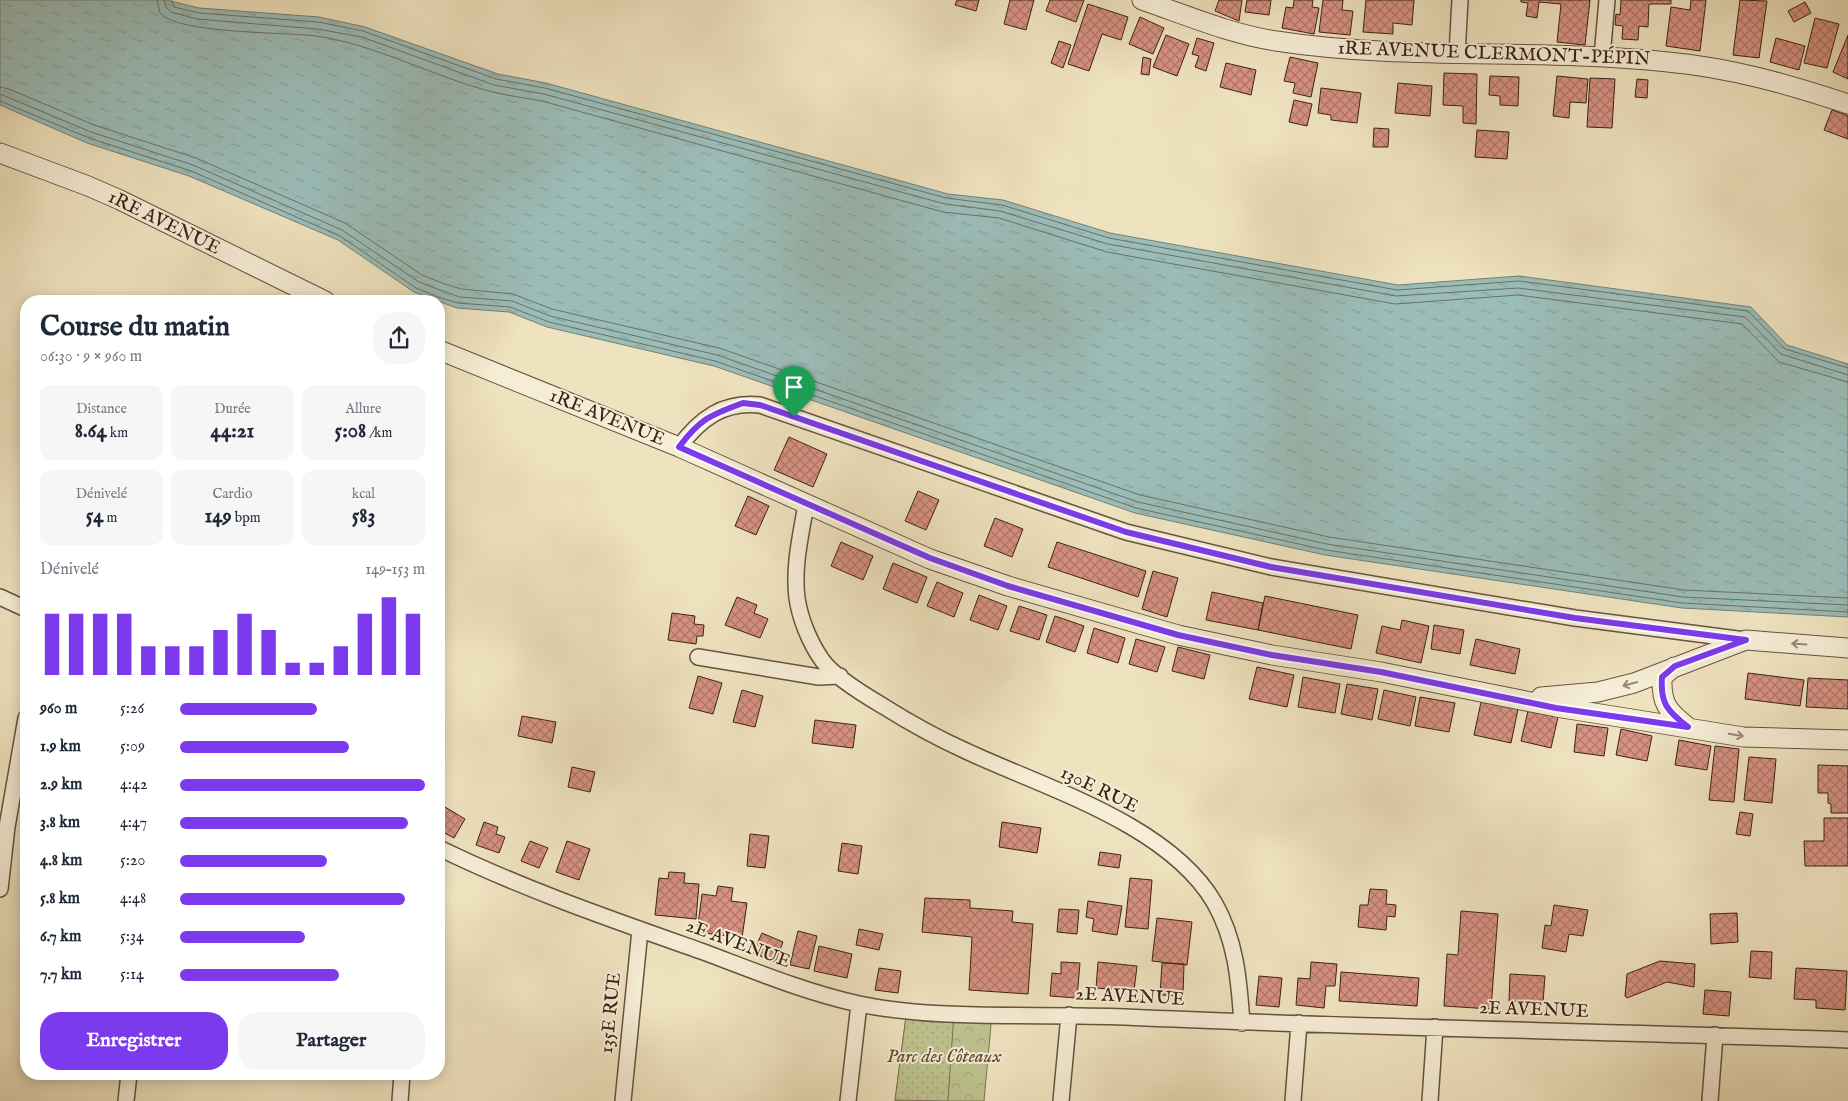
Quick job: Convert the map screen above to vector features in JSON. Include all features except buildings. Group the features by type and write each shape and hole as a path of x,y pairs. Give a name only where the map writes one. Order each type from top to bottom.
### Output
{"street":[{"name":"1RE AVENUE CLERMONT-PÉPIN","path":"1142,0 1220,27 1275,41 1370,52 1602,58 1667,62 1731,71 1774,80 1848,104"},
{"path":"1457,54 1460,0"},
{"path":"1602,58 1607,0"},
{"name":"1RE AVENUE","path":"0,153 120,200 313,295"},
{"name":"1RE AVENUE","path":"445,352 679,447 930,558 1008,586 1178,635 1272,655 1381,672 1556,708 1743,736 1848,740"},
{"path":"679,447 696,425 721,410 743,403 760,405 1126,532 1271,567 1575,618 1746,640 1848,648"},
{"name":"130E RUE","path":"806,504 795,568 798,599 808,635 823,662 840,676 911,723 965,751 1096,809 1162,845 1197,878 1214,902 1232,940 1238,968 1242,1022"},
{"path":"0,597 20,606"},
{"path":"1513,699 1598,692 1634,683 1746,640"},
{"path":"698,657 819,677 840,676"},
{"path":"1675,666 1662,677 1662,699 1675,717 1688,727"},
{"path":"0,889 7,827 20,752"},
{"name":"2E AVENUE","path":"445,851 515,882 640,930 799,987 859,1004 970,1014 1069,1014 1242,1022 1435,1026 1848,1040"},
{"name":"135E RUE","path":"623,1101 640,930"},
{"path":"848,1101 859,1004"},
{"path":"1061,1101 1069,1014"},
{"path":"1293,1101 1299,1023"},
{"path":"1430,1101 1435,1026"},
{"path":"1710,1101 1714,1035"},
{"path":"126,1101 128,1080"},
{"path":"400,1101 402,1080"}],"green space":[{"name":"Parc des Côteaux","path":"907,1009 992,1014 984,1101 895,1101"},
{"path":"907,1009 954,1013 948,1101 895,1100"}],"water":[{"path":"0,0 166,0 199,8 319,17 365,27 498,74 546,83 948,194 1003,200 1110,233 1398,285 1519,276 1751,307 1787,345 1848,364 1848,617 1682,608 1325,555 1135,513 714,366 547,327 509,312 457,308 445,304 445,295 422,295 414,292 338,240 189,176 87,143 0,105"}],"route":[{"path":"743,403 760,405 794,417 1126,532 1271,567 1575,618 1695,635 1746,640 1675,666 1662,677 1662,699 1675,717 1688,727 1556,708 1381,672 1272,655 1178,635 1008,586 930,558 679,447 696,425 721,410 743,403"}]}
